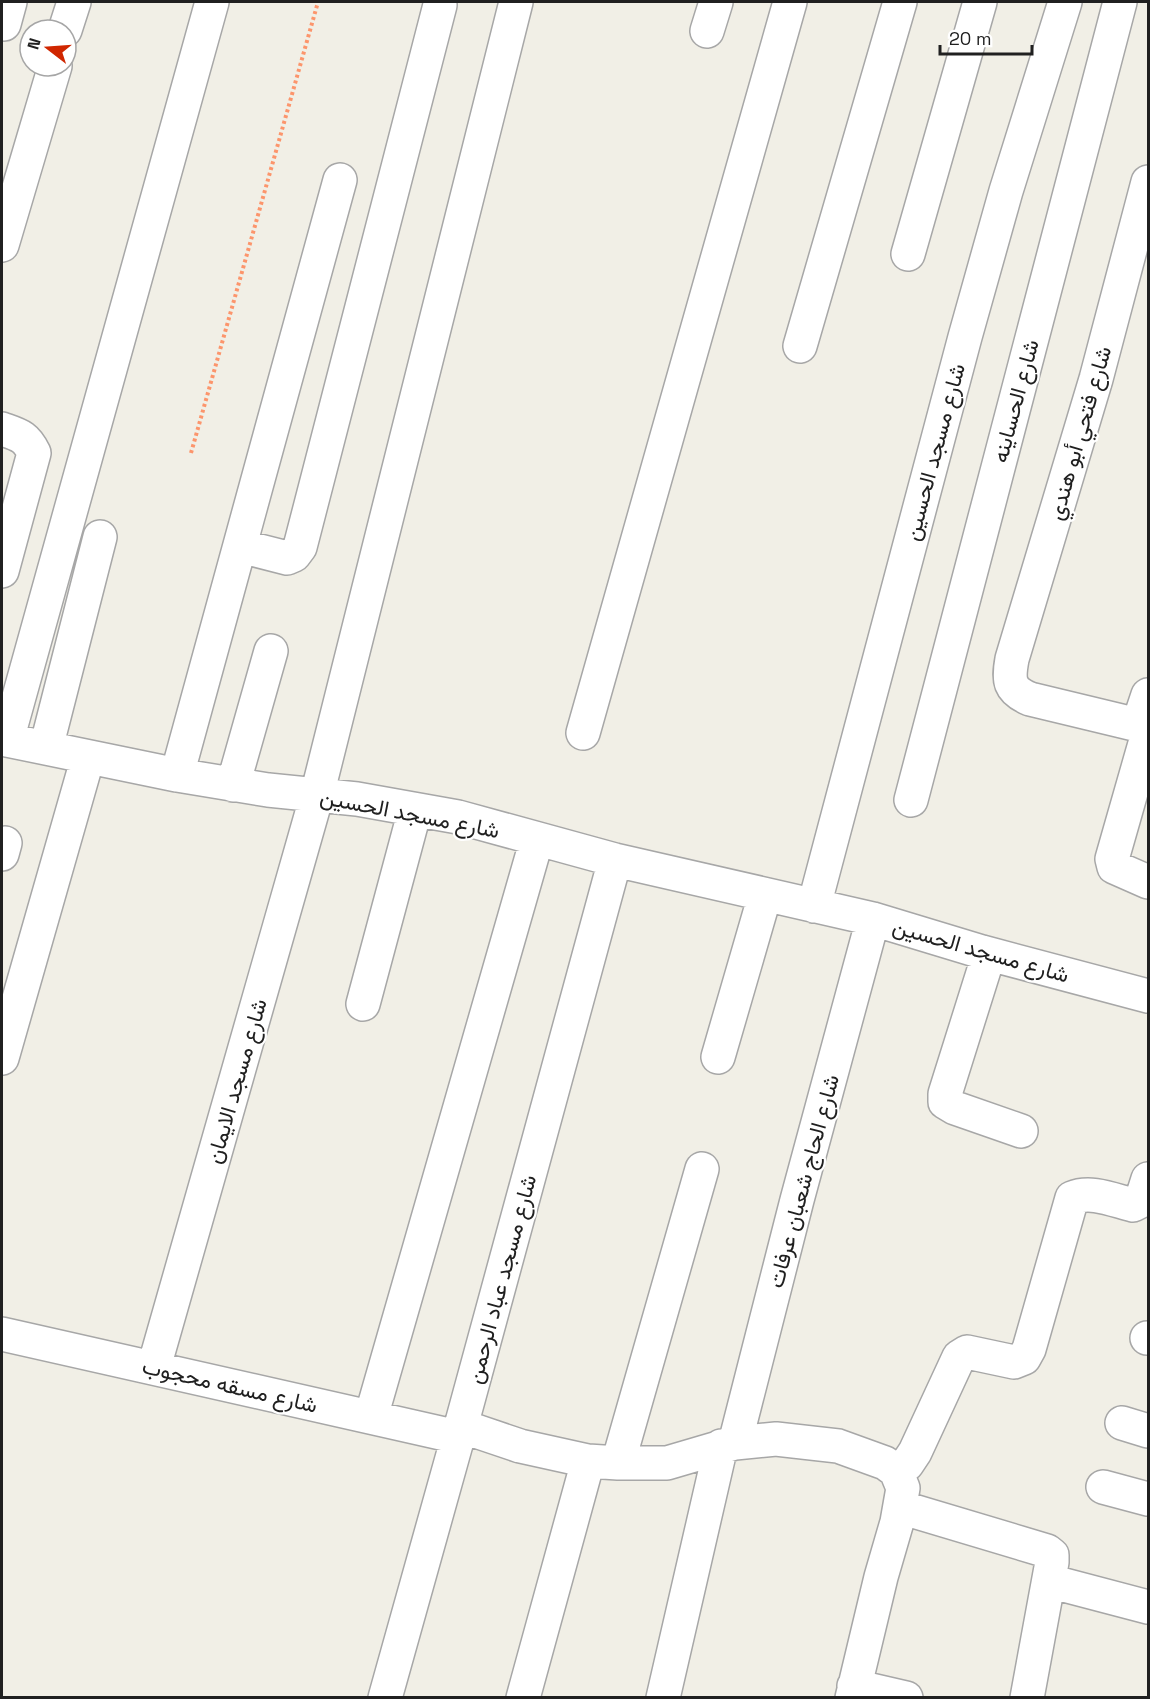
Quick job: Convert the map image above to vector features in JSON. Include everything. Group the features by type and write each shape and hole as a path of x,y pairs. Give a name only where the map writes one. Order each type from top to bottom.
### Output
{"street":[{"path":"69,18 74,2"},
{"path":"4,740 212,2"},
{"name":"شارع مسجد الايمان","path":"154,1367 317,795 516,2"},
{"path":"583,733 790,2"},
{"path":"800,346 900,2"},
{"path":"908,254 980,2"},
{"name":"شارع مسجد الحسين","path":"814,906 959,357 1006,191 1065,2"},
{"name":"شارع الحساينه","path":"911,800 1120,2"},
{"path":"240,546 287,558 294,555 300,547 440,5"},
{"path":"2,245 51,78"},
{"path":"177,775 340,180"},
{"name":"شارع فتحي أبو هندي","path":"1146,720 1030,699 1017,694 1011,683 1011,659 1096,379 1149,182"},
{"path":"2,429 28,441 34,453 2,571"},
{"path":"46,748 100,537"},
{"path":"233,785 272,651"},
{"path":"1146,720 1112,859 1114,867 1149,882"},
{"name":"شارع مسجد الحسين","path":"4,740 233,785 357,799 458,818 615,860 873,919 989,954 1145,986"},
{"path":"2,1058 88,757"},
{"path":"363,1004 415,810"},
{"path":"371,1417 537,839"},
{"name":"شارع مسجد عباد الرحمن","path":"385,1698 615,860"},
{"path":"718,1057 765,895"},
{"name":"شارع الحاج شعبان عرفات","path":"663,1698 728,1445 873,919"},
{"path":"989,954 945,1094 945,1102 954,1108 1021,1131"},
{"path":"524,1698 702,1169"},
{"path":"896,1471 907,1464 915,1452 959,1357 967,1352 1014,1362 1024,1358 1029,1349 1072,1198 1080,1194 1091,1194 1133,1205 1141,1201 1149,1179"},
{"name":"شارع مسقه محجوب","path":"2,1334 371,1417 460,1431"},
{"path":"460,1431 520,1446 603,1462 667,1462 728,1445 776,1439 838,1446 885,1463 896,1471 903,1488 900,1508 880,1577 853,1692 906,1698"},
{"path":"1103,1487 1149,1499"},
{"path":"900,1508 1047,1551 1052,1555 1027,1698"},
{"path":"1049,1581 1149,1607"}],"path":[{"path":"192,453 318,2"}]}
